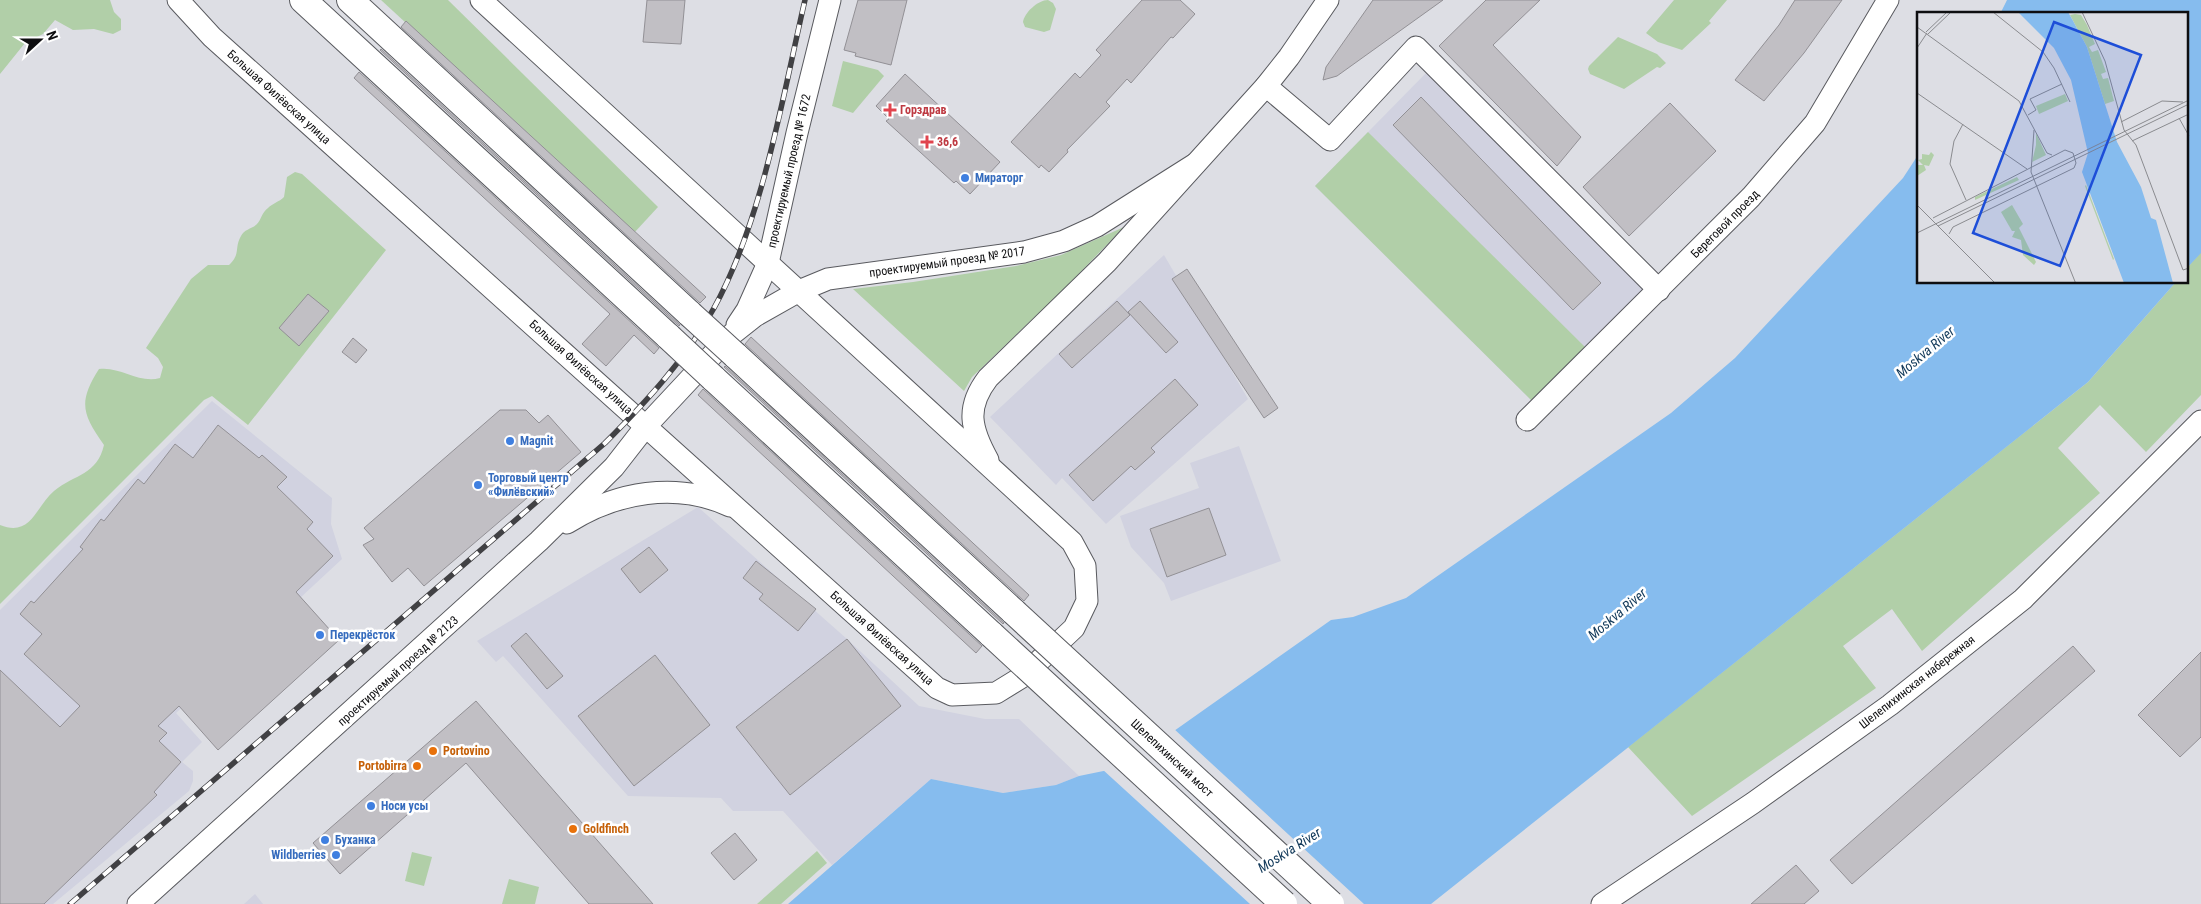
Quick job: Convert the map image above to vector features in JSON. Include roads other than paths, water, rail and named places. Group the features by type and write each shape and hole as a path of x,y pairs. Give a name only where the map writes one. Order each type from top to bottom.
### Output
{"main road":[{"path":"303,0 1284,904"},
{"name":"Шелепихинский мост","path":"350,0 690,314 733,345 1014,612 1331,904"}],"street":[{"name":"Большая Филёвская улица","path":"178,0 195,6 212,37 937,688 952,695 996,692 1022,677 1074,628 1087,601 1085,566 1072,542 481,0"},
{"name":"проектируемый проезд № 1672","path":"733,345 768,263 797,133 830,0"},
{"name":"проектируемый проезд № 2017","path":"995,471 978,436 972,412 978,392 988,378 1107,262 1266,86 1289,57 1328,0"},
{"name":"Береговой проезд","path":"1527,420 1751,197 1815,123 1888,0"},
{"path":"1266,86 1330,140 1416,47 1659,290"},
{"name":"проектируемый проезд № 2017","path":"733,345 755,316 799,290 828,279 1024,252 1064,241 1097,226 1195,164"},
{"name":"проектируемый проезд № 2123","path":"138,904 539,541 614,467 646,426 733,345"},
{"name":"Шелепихинская набережная","path":"1602,904 1753,803 1890,705 2023,599 2201,421"},
{"path":"539,541 586,512 614,500 647,492 695,494 720,501 742,512"}],"water":[{"path":"2007,0 2201,0 2201,253 2188,267 2188,12 2001,12"},
{"name":"Moskva River","path":"1917,157 1917,284 2174,284 2088,382 1431,904 788,904 931,779 1003,793 1056,785 1079,776 1123,767 1331,620 1353,617 1406,598 1671,413 1735,358 1903,178"}],"railway":[{"path":"70,904 605,443 635,412 678,362 714,308 746,236 769,158 805,0"}],"place":[{"name":"Горздрав","path":"890,110"},
{"name":"36,6","path":"927,142"},
{"name":"Мираторг","path":"965,178"},
{"name":"Magnit","path":"510,441"},
{"name":"Торговый центр «Филёвский»","path":"478,485"},
{"name":"Перекрёсток","path":"320,635"},
{"name":"Portovino","path":"433,751"},
{"name":"Portobirra","path":"417,766"},
{"name":"Носи усы","path":"371,806"},
{"name":"Goldfinch","path":"573,829"},
{"name":"Буханка","path":"325,840"},
{"name":"Wildberries","path":"336,855"}]}
